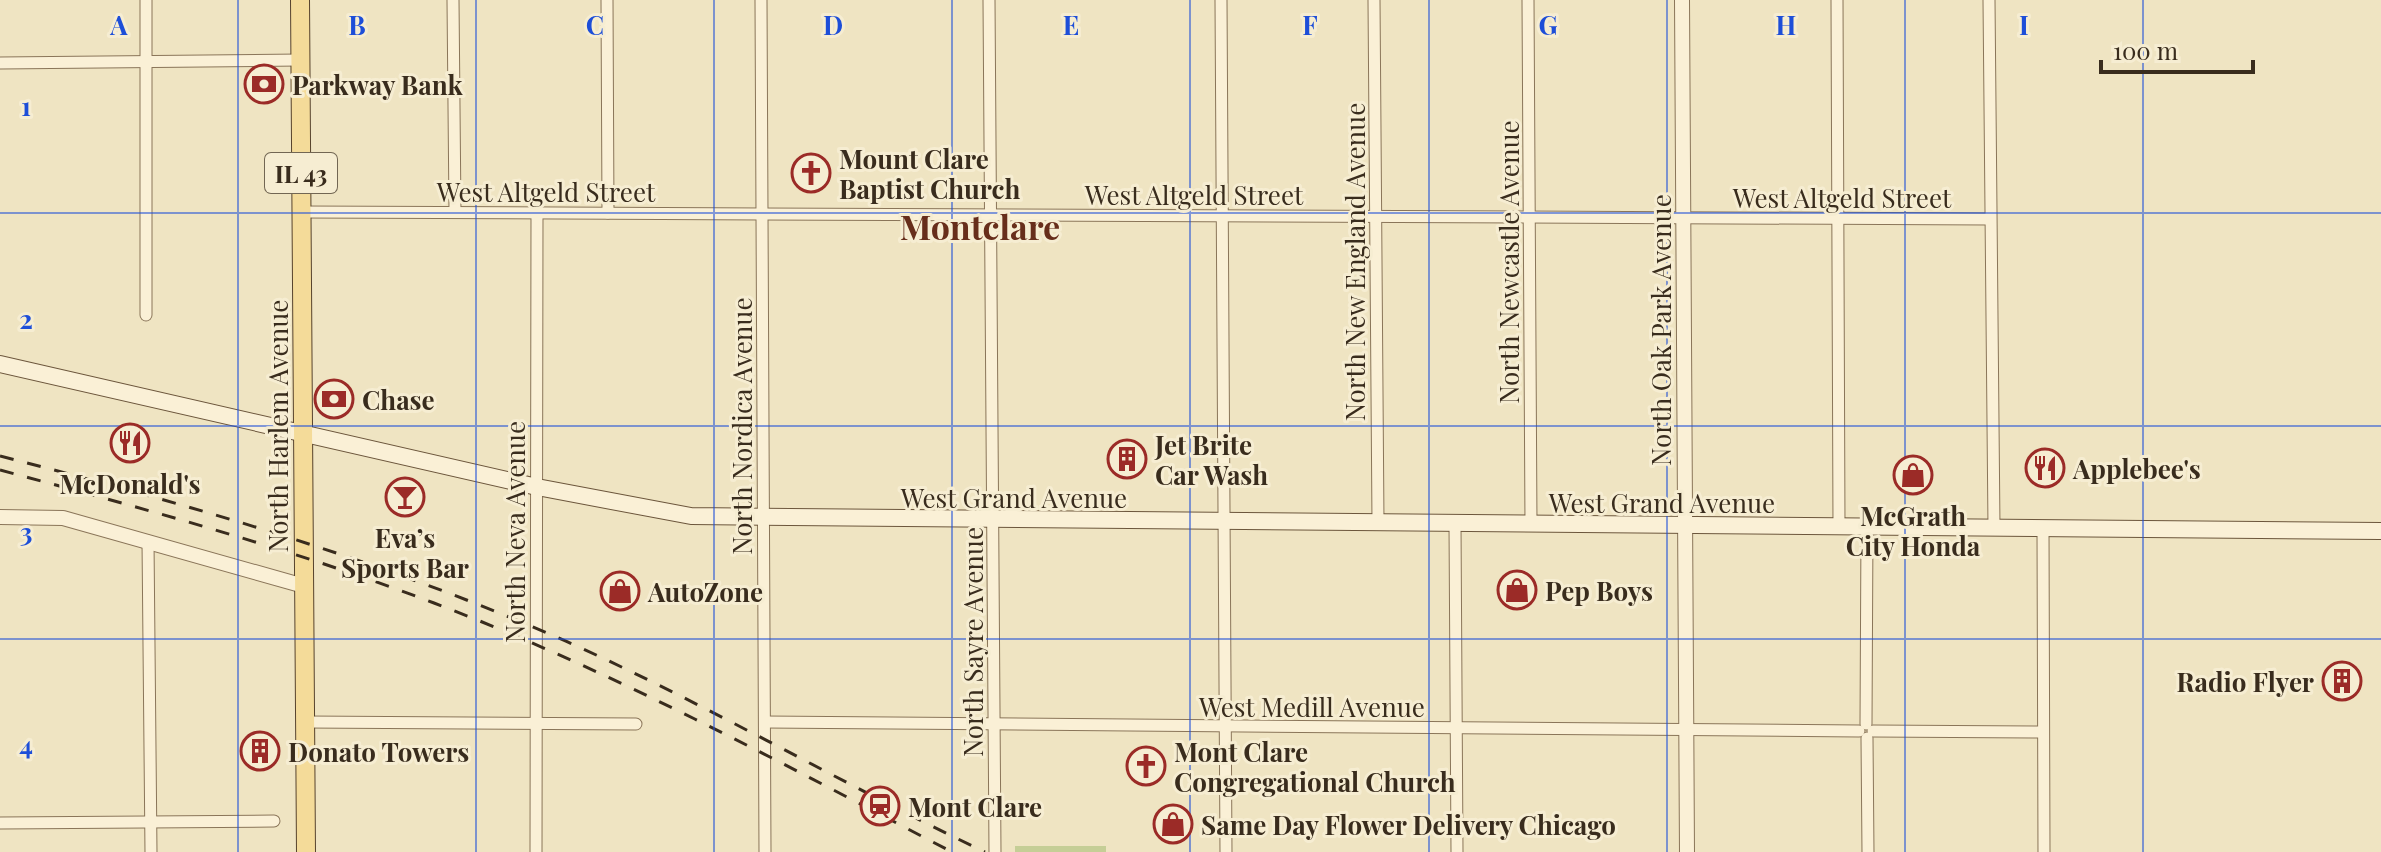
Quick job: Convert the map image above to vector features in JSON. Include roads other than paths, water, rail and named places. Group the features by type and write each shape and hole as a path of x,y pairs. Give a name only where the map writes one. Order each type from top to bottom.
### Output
{"main road":[{"name":"North Harlem Avenue","path":"300,0 306,852"},
{"name":"West Grand Avenue","path":"0,364 537,487 691,516 2381,531"}],"street":[{"path":"146,0 146,315"},
{"path":"453,0 455,212"},
{"path":"607,0 608,213"},
{"name":"North Nordica Avenue","path":"761,0 765,852"},
{"name":"North Sayre Avenue","path":"989,0 995,852"},
{"path":"1221,0 1226,852"},
{"name":"North New England Avenue","path":"1374,0 1378,523"},
{"name":"North Newcastle Avenue","path":"1528,0 1531,525"},
{"name":"North Oak Park Avenue","path":"1682,0 1687,852"},
{"path":"1837,0 1839,527"},
{"path":"1989,0 1994,528"},
{"path":"0,63 300,60"},
{"name":"West Altgeld Street","path":"301,212 1990,219"},
{"name":"North Neva Avenue","path":"536,852 537,213"},
{"path":"0,517 63,518 304,586"},
{"path":"1455,524 1457,852"},
{"path":"1867,527 1868,852"},
{"path":"2043,529 2044,852"},
{"path":"148,541 151,852"},
{"path":"305,722 636,724"},
{"name":"West Medill Avenue","path":"765,722 1225,729 2043,732"},
{"path":"0,823 274,821"}],"railway":[{"path":"0,456 210,513 349,557 485,607 607,660 985,852"},
{"path":"0,470 273,547 434,603 632,688 952,852"}],"place":[{"name":"Parkway Bank","path":"264,84"},
{"name":"Mount Clare Baptist Church","path":"811,173"},
{"name":"Chase","path":"334,399"},
{"name":"McDonald's","path":"130,443"},
{"name":"Jet Brite Car Wash","path":"1127,459"},
{"name":"Applebee's","path":"2045,468"},
{"name":"McGrath City Honda","path":"1913,475"},
{"name":"Eva’s Sports Bar","path":"405,497"},
{"name":"Pep Boys","path":"1517,590"},
{"name":"AutoZone","path":"620,591"},
{"name":"Radio Flyer","path":"2342,681"},
{"name":"Donato Towers","path":"260,751"},
{"name":"Mont Clare Congregational Church","path":"1146,766"},
{"name":"Mont Clare","path":"880,806"},
{"name":"Same Day Flower Delivery Chicago","path":"1173,824"}],"district":[{"name":"Montclare","path":"980,226"}]}
